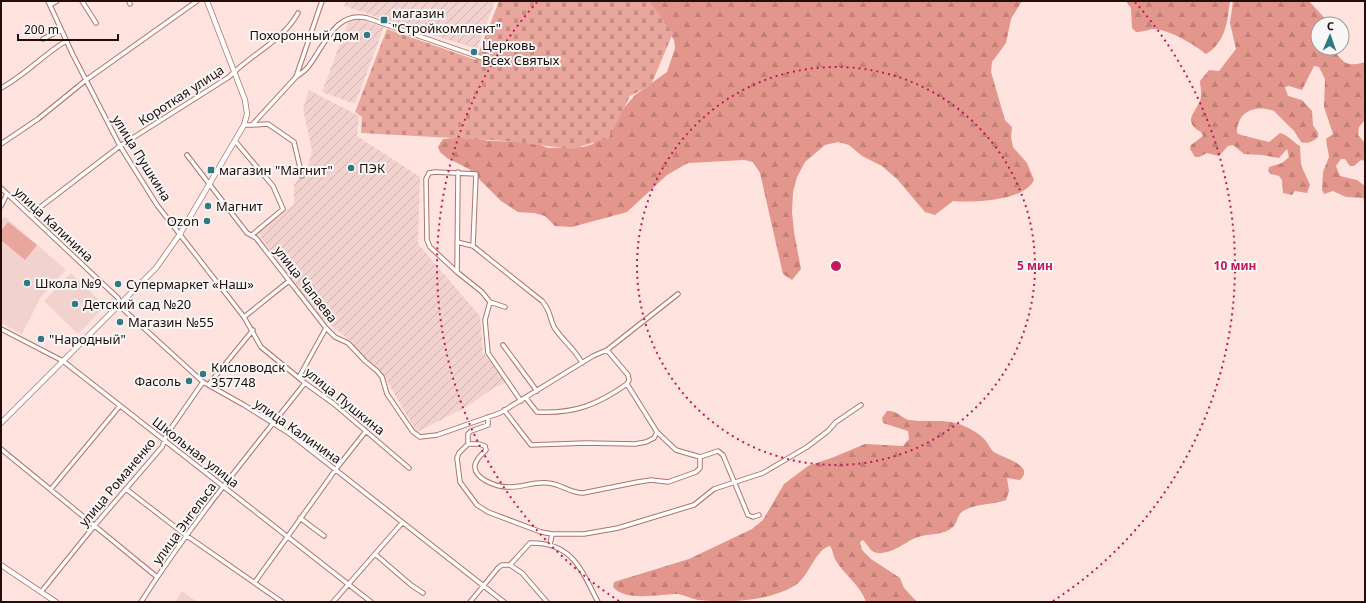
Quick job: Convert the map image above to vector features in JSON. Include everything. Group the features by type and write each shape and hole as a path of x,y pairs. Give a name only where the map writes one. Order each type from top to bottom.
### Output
{"main road":[{"path":"1,423 156,268 180,234 244,125 247,114 247,106 207,1"},
{"path":"1,565 56,602"}],"street":[{"path":"49,3 57,1"},
{"path":"82,1 96,23"},
{"path":"1,144 38,119 86,80 197,1"},
{"path":"296,77 322,1"},
{"name":"улица Пушкина","path":"49,3 66,41 120,146 158,204 244,317 253,330 261,347 299,376 305,383 334,404 409,468"},
{"name":"Короткая улица","path":"30,215 120,146 229,77 234,71 291,25 298,13"},
{"path":"252,124 296,77 307,69 335,29 348,17 353,16 367,18 491,61"},
{"path":"43,39 61,30"},
{"path":"1,88 14,81 51,50 66,41"},
{"path":"244,125 268,124 294,142 297,149 302,176"},
{"path":"234,141 273,186 283,209 252,235"},
{"name":"улица Чапаева","path":"186,155 208,184 222,199 247,233 252,235 326,328 335,337 348,343 364,361 382,377 387,394 413,432 420,437 437,435 488,417 526,398 582,363 607,350 678,294"},
{"path":"457,272 458,172"},
{"path":"473,246 476,174 458,172 429,173 426,179 427,240 430,247 457,272 482,292 490,302 505,307"},
{"name":"улица Калинина","path":"1,188 118,298 124,310 203,382 209,384 273,423 336,469 402,523 504,602"},
{"path":"1,206 7,194"},
{"path":"457,242 473,246 546,305 550,312 554,326 578,355 582,363"},
{"path":"244,317 289,281"},
{"path":"490,302 485,320 488,352 520,401"},
{"path":"299,376 326,328"},
{"name":"Школьная улица","path":"1,329 63,361 119,407 165,440 371,602"},
{"path":"209,384 253,330"},
{"path":"503,345 537,391"},
{"path":"607,350 628,375 627,384 657,432 676,450 700,457 718,451 721,452 748,515 753,517 759,515"},
{"name":"улица Романенко","path":"41,592 95,525 162,447 167,434 203,382"},
{"name":"улица Энгельса","path":"141,602 157,577 224,486 305,383"},
{"path":"526,398 537,412 563,412 590,406 627,384"},
{"path":"488,417 488,424 471,431 468,434 468,444 459,453 457,458 460,482 477,505 488,512 524,526 552,534 584,534 618,528 694,505 714,489 734,482 739,482 773,468 794,453 807,447 828,431 836,422 861,405"},
{"path":"51,489 119,407"},
{"path":"504,410 531,445 586,443 636,444 646,442 654,438 657,432"},
{"path":"255,582 336,469 366,431"},
{"path":"468,444 485,446 486,450 477,461 476,470 479,476 493,484 506,487 545,482 557,484 574,493 583,493 651,480 668,482 696,472 700,468 700,457"},
{"path":"1,449 157,577"},
{"path":"126,489 188,536 282,602"},
{"path":"300,518 324,536"},
{"path":"333,602 402,523"},
{"path":"550,545 552,534"},
{"path":"510,565 530,543 557,546 571,556 598,602"},
{"path":"376,554 411,585 423,593"},
{"path":"470,602 482,585 502,565 510,565 522,573 547,602"}],"shaded area":[{"path":"346,1 495,1 477,49 344,6"},
{"path":"350,17 384,27 355,104 322,92"},
{"path":"309,90 359,116 357,136 420,177 418,244 480,316 483,352 506,383 495,387 468,406 417,432 381,371 362,355 349,340 316,313 258,233 294,204 294,185 309,163 312,151 303,109"},
{"name":"Школа №9","path":"4,216 66,270 41,297 22,334 1,323 1,223"},
{"name":"Детский сад №20","path":"71,273 105,306 78,334 44,301"},
{"path":"182,591 197,602 175,602"}],"green space":[{"path":"499,1 649,1 673,33 651,85 630,96 609,138 572,149 506,141 361,133 362,117 355,112 387,29 476,60"},
{"path":"649,1 1022,1 1011,19 1006,43 992,62 991,72 1005,120 1012,127 1011,137 1013,147 1027,163 1034,180 1029,187 1010,196 985,201 953,201 935,215 925,212 897,179 882,166 862,156 849,145 838,142 825,145 805,162 797,177 793,192 792,212 794,232 801,269 792,280 783,274 760,173 753,162 744,160 688,163 667,175 627,212 572,227 555,226 545,216 534,213 518,212 501,201 469,169 447,158 440,152 438,147 443,139 468,137 489,141 533,142 548,148 583,147 593,144 635,95 667,72 675,48 674,40"},
{"path":"1126,1 1230,1 1222,37 1218,44 1206,54 1188,42 1165,31 1152,29 1136,32 1132,28 1131,8"},
{"path":"1233,1 1309,1 1323,16 1310,16 1310,56 1338,56 1349,64 1359,64 1365,62 1365,120 1359,127 1358,135 1365,143 1365,161 1361,160 1354,166 1350,166 1345,159 1341,159 1336,166 1340,176 1357,180 1365,186 1365,201 1363,198 1346,197 1333,191 1324,194 1322,190 1323,172 1329,157 1326,139 1333,134 1324,107 1325,79 1319,67 1314,66 1302,90 1289,86 1285,87 1288,96 1302,100 1312,111 1313,125 1318,133 1318,137 1316,139 1308,143 1301,142 1294,131 1274,111 1267,109 1254,109 1243,115 1238,126 1237,133 1269,142 1280,133 1286,135 1300,146 1301,165 1310,185 1307,193 1295,191 1292,195 1283,193 1282,180 1279,176 1271,174 1268,171 1269,167 1282,163 1289,157 1287,149 1279,158 1244,154 1233,145 1228,146 1219,156 1207,153 1199,157 1195,157 1190,149 1191,145 1203,136 1201,132 1192,124 1191,120 1201,97 1200,81 1209,70 1219,71 1236,49 1230,23"},
{"path":"8,222 37,245 25,260 1,240 1,231"},
{"path":"887,411 897,413 909,420 944,421 964,426 981,436 994,452 1021,466 1024,470 1024,475 1020,480 1007,478 1009,491 1006,500 975,506 962,511 955,525 945,532 918,537 885,553 876,553 870,549 863,540 860,542 862,550 871,559 900,578 904,588 917,602 866,602 864,596 856,585 839,566 830,546 820,552 804,577 794,586 760,598 723,601 698,600 678,594 634,596 618,592 613,587 614,582 689,559 752,529 763,520 784,484 808,466 865,444 903,446 909,439 908,431 883,423 882,418"}],"place":[{"name":"магазин \"Стройкомплект\"","path":"384,20"},
{"name":"Похоронный дом","path":"367,35"},
{"name":"Церковь Всех Святых","path":"474,52"},
{"name":"ПЭК","path":"351,168"},
{"name":"магазин \"Магнит\"","path":"211,170"},
{"name":"Магнит","path":"208,206"},
{"name":"Ozon","path":"207,221"},
{"name":"Школа №9","path":"27,283"},
{"name":"Супермаркет «Наш»","path":"118,284"},
{"name":"Детский сад №20","path":"75,304"},
{"name":"Магазин №55","path":"120,322"},
{"name":"\"Народный\"","path":"41,339"},
{"name":"Кисловодск 357748","path":"203,374"},
{"name":"Фасоль","path":"189,381"}]}
